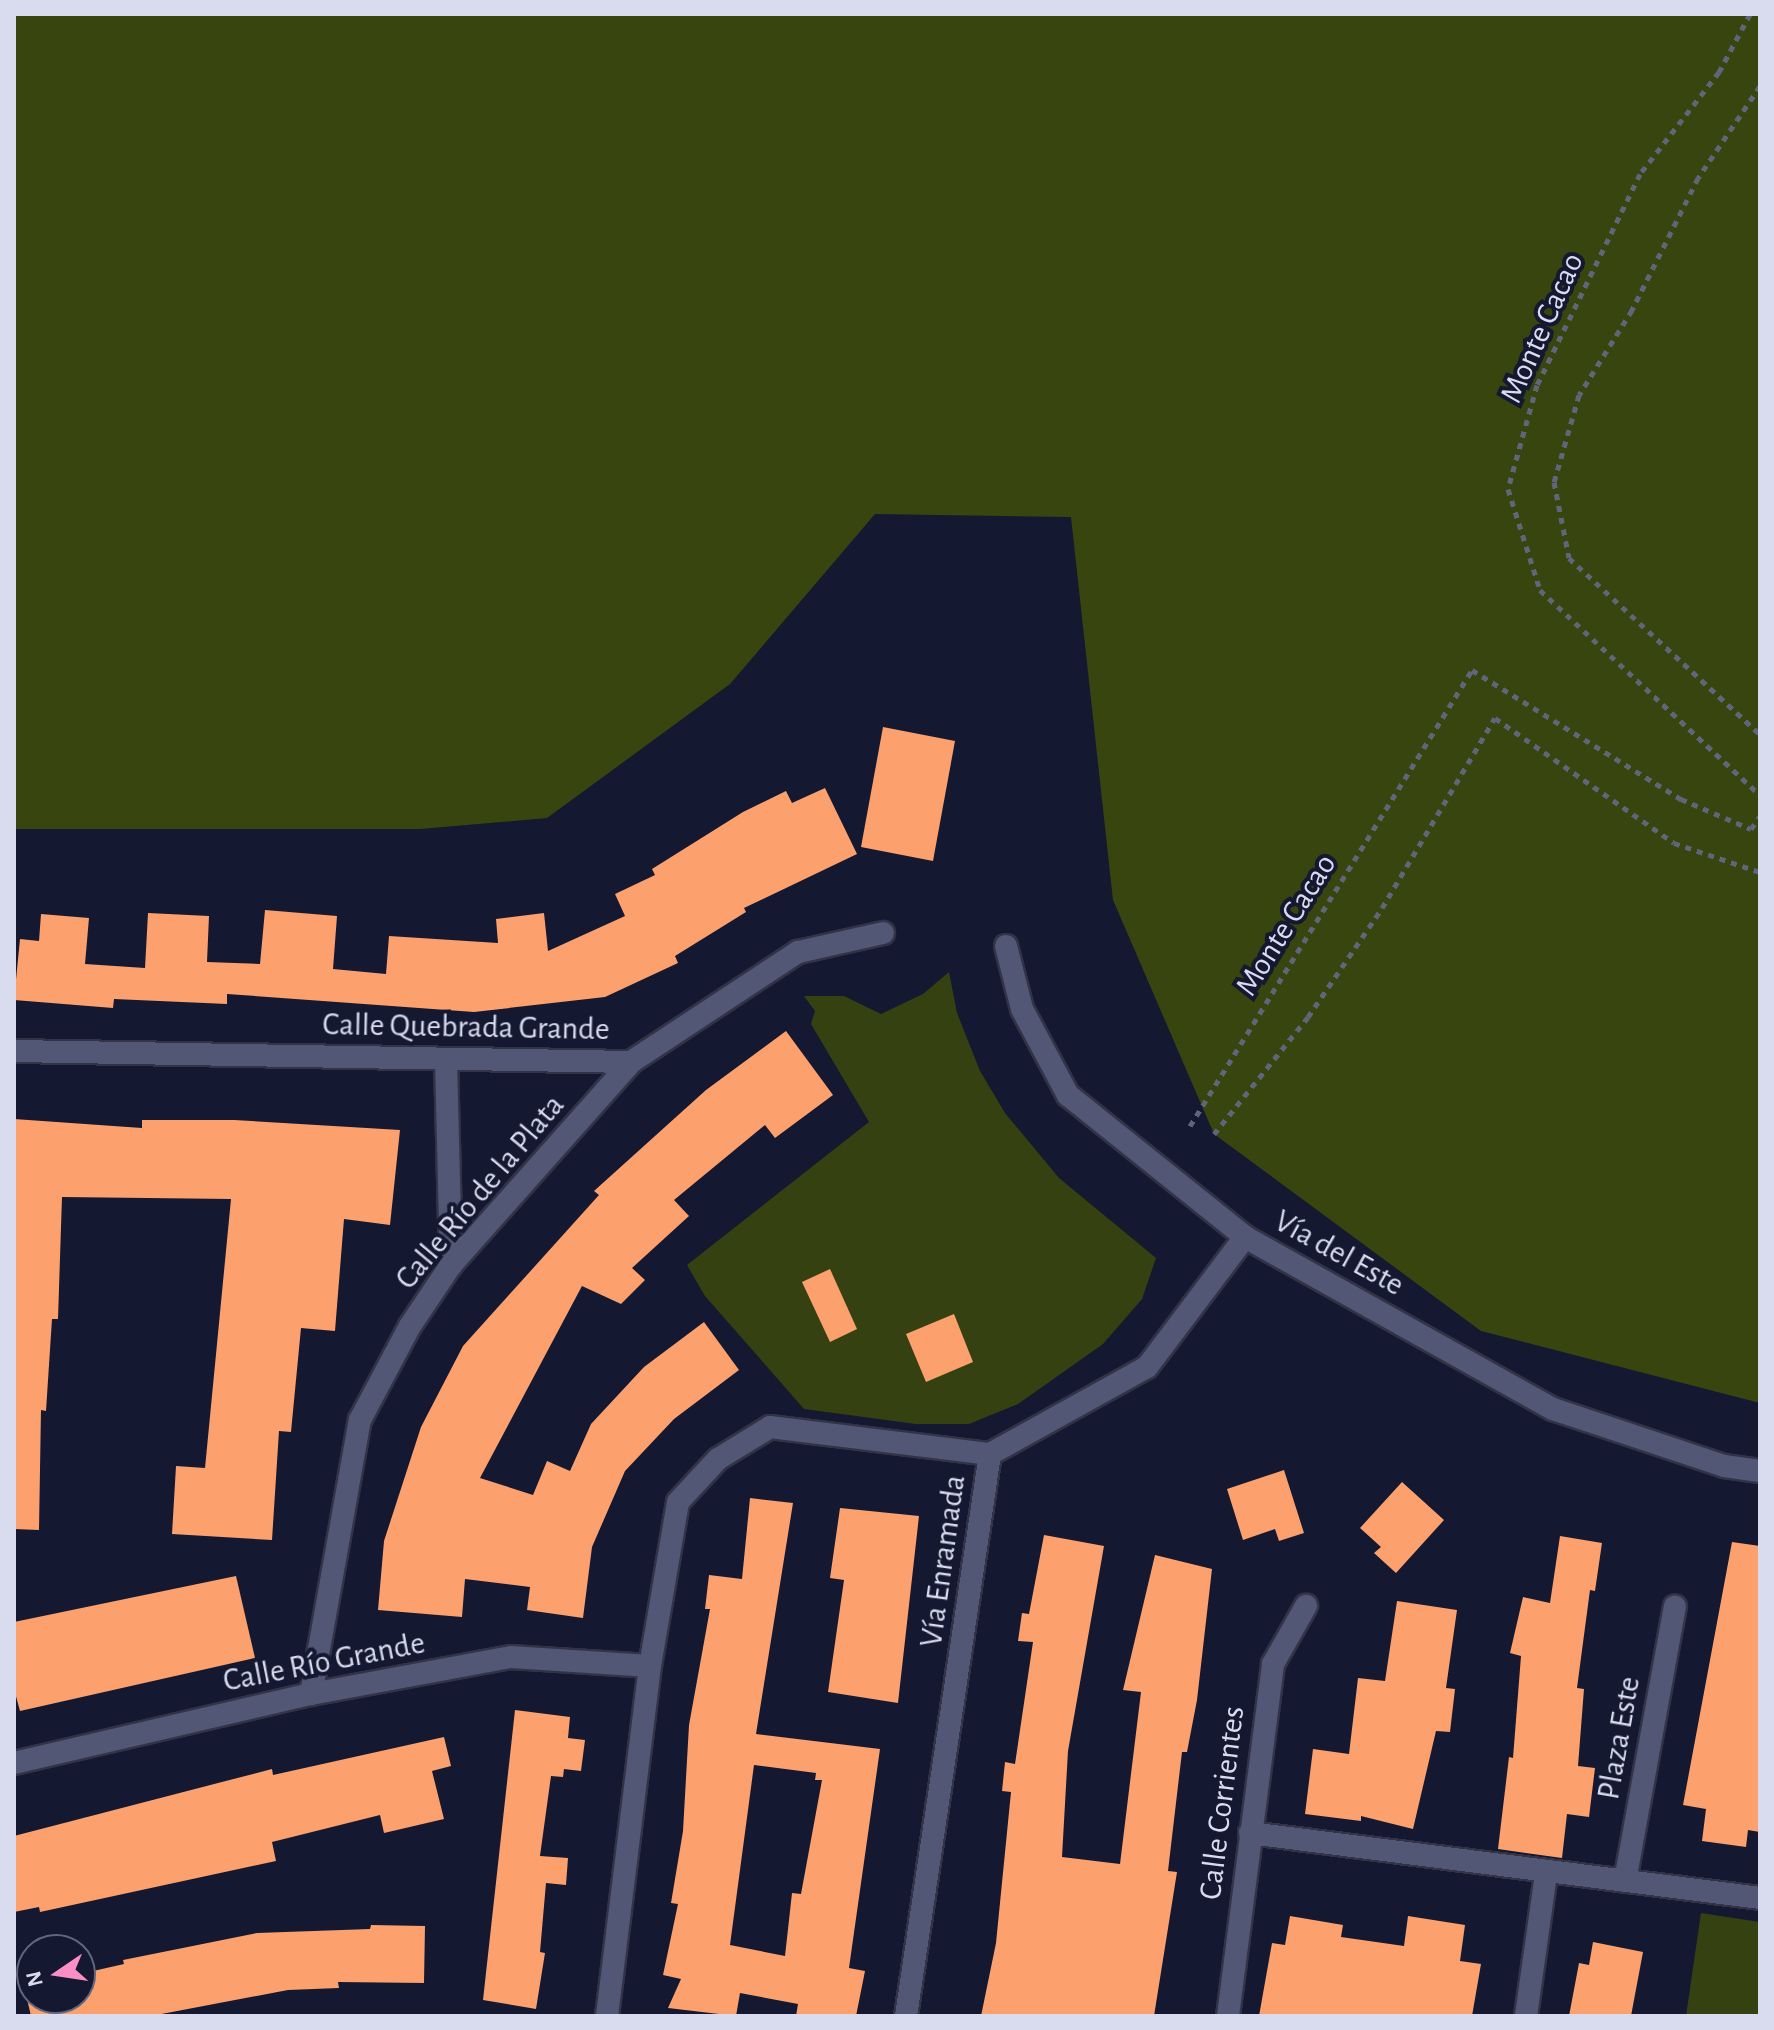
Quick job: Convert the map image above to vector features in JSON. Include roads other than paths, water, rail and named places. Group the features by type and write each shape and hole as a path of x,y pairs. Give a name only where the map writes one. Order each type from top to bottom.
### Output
{"street":[{"name":"Calle Quebrada Grande","path":"14,1051 631,1062 798,952 883,933"},
{"name":"Vía del Este","path":"1006,946 1022,1009 1068,1095 1245,1237 1553,1409 1724,1466 1760,1471"},
{"path":"446,1059 451,1265"},
{"name":"Calle Río de la Plata","path":"311,1694 360,1420 410,1326 451,1265 631,1062"},
{"name":"Vía Enramada","path":"906,2016 990,1454 1147,1367 1245,1237"},
{"path":"607,2016 650,1666 678,1502 718,1459 770,1427 990,1454"},
{"name":"Calle Corrientes","path":"1228,2016 1273,1664 1306,1606"},
{"name":"Plaza Este","path":"1625,1881 1675,1607"},
{"name":"Calle Río Grande","path":"14,1763 311,1694 511,1657 650,1666"},
{"path":"1250,1833 1760,1898"},
{"path":"1526,2016 1546,1873"}]}
